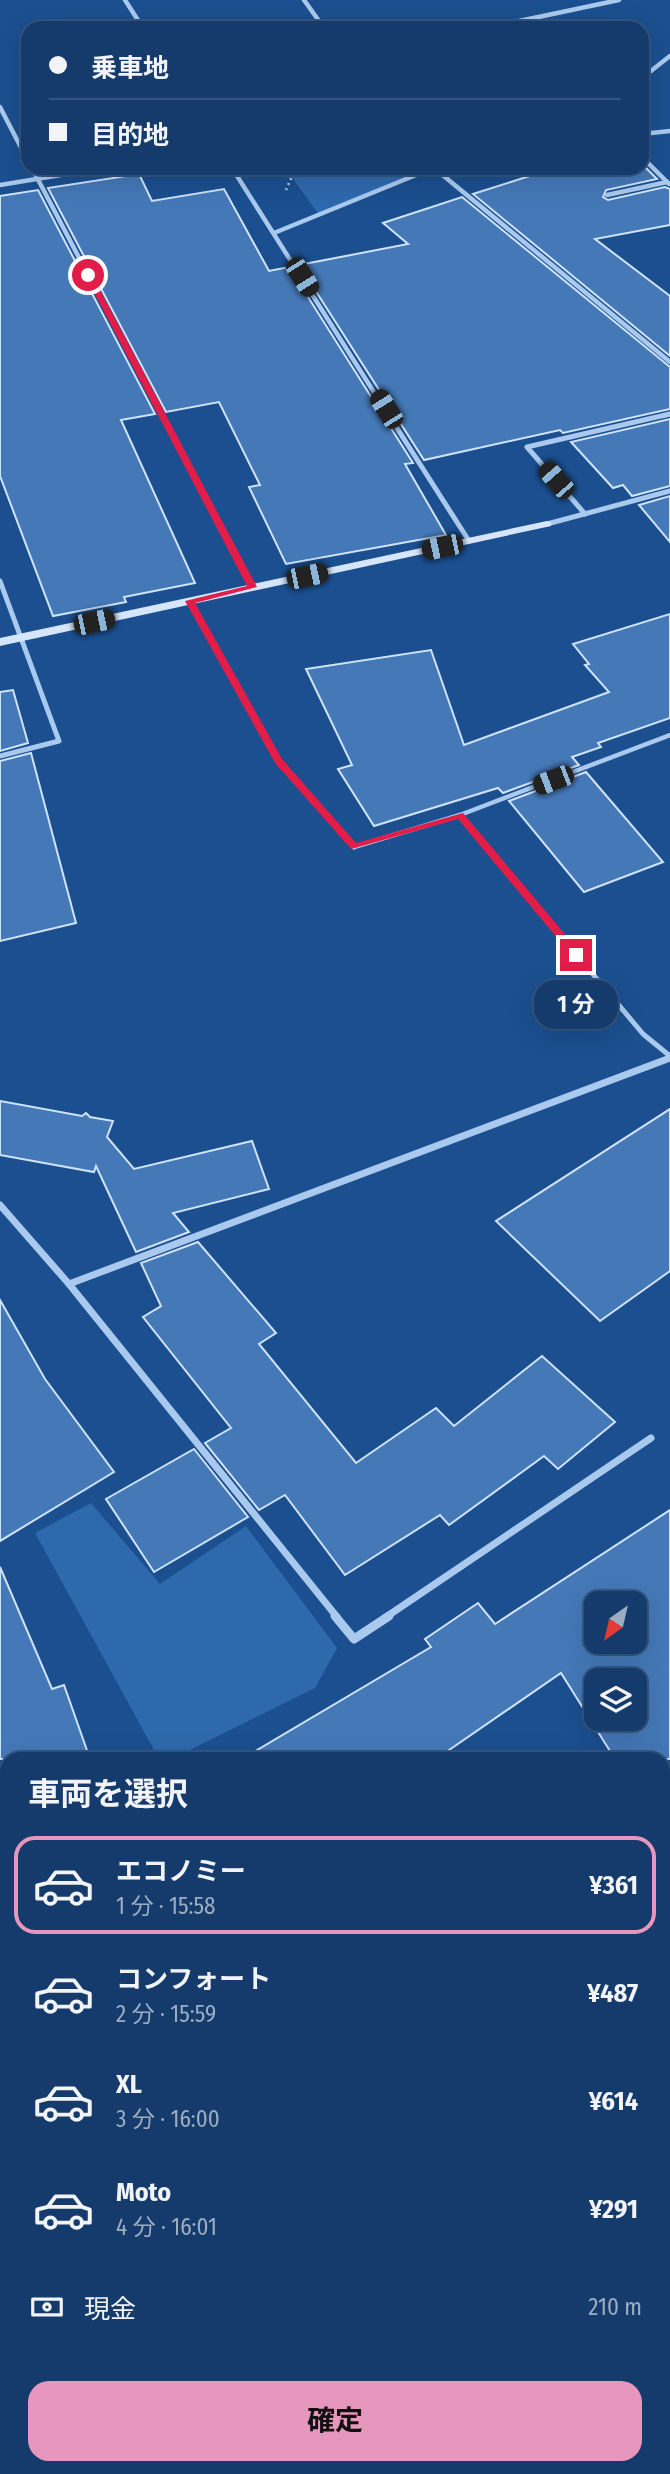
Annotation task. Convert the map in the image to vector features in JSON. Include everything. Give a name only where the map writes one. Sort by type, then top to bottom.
[{"type":"street","points":[[125,0],[138,21]]},
{"type":"street","points":[[304,0],[319,21]]},
{"type":"street","points":[[519,21],[619,0]]},
{"type":"street","points":[[649,72],[670,56]]},
{"type":"street","points":[[0,107],[21,148]]},
{"type":"street","points":[[649,133],[670,131]]},
{"type":"street","points":[[649,164],[668,183]]},
{"type":"street","points":[[36,175],[252,587]]},
{"type":"street","points":[[0,186],[62,175]]},
{"type":"street","points":[[237,175],[469,541]]},
{"type":"street","points":[[274,233],[416,175]]},
{"type":"street","points":[[442,175],[670,362]]},
{"type":"street","points":[[607,195],[668,183]]},
{"type":"street","points":[[585,514],[527,447],[670,414]]},
{"type":"street","points":[[0,642],[547,524],[670,491]]},
{"type":"street","points":[[0,580],[59,741],[0,756]]},
{"type":"street","points":[[190,601],[279,761],[354,847]]},
{"type":"street","points":[[69,1284],[670,1057]]},
{"type":"street","points":[[0,1205],[69,1284],[354,1639],[651,1438]]},
{"type":"lane","points":[[354,847],[460,815],[670,735]]},
{"type":"lane","points":[[460,815],[643,1034],[670,1057]]},
{"type":"shaded area","points":[[290,175],[411,175],[320,216]]},
{"type":"shaded area","points":[[91,1503],[160,1584],[246,1526],[337,1648],[315,1688],[186,1752],[155,1752],[35,1533]]},
{"type":"building","points":[[649,171],[657,179],[606,190],[603,197],[608,200],[665,187],[670,189],[670,225],[595,239],[670,296],[670,356],[473,194],[533,175],[649,175]]},
{"type":"building","points":[[139,175],[152,201],[224,189],[269,271],[289,267],[413,463],[405,464],[446,535],[286,564],[249,487],[260,485],[219,402],[166,412],[48,188]]},
{"type":"building","points":[[38,190],[155,414],[121,420],[195,583],[124,597],[126,602],[53,616],[0,476],[0,196]]},
{"type":"building","points":[[462,197],[670,367],[670,409],[424,460],[299,265],[408,244],[383,223]]},
{"type":"building","points":[[670,419],[670,486],[632,496],[623,485],[613,488],[571,442]]},
{"type":"building","points":[[670,496],[670,542],[639,505]]},
{"type":"building","points":[[670,614],[670,718],[598,743],[601,747],[572,757],[579,765],[503,793],[498,788],[374,826],[338,769],[352,765],[306,669],[431,650],[464,745],[609,692],[585,665],[589,664],[573,644]]},
{"type":"building","points":[[13,690],[28,743],[0,751],[0,692]]},
{"type":"building","points":[[31,753],[76,923],[0,941],[0,761]]},
{"type":"building","points":[[586,772],[663,862],[584,892],[509,801]]},
{"type":"building","points":[[0,1101],[82,1116],[86,1113],[90,1117],[113,1121],[107,1137],[134,1169],[252,1141],[269,1189],[173,1213],[189,1232],[136,1252],[96,1166],[94,1172],[0,1155]]},
{"type":"building","points":[[670,1109],[670,1271],[600,1321],[496,1221]]},
{"type":"building","points":[[198,1242],[276,1333],[259,1344],[356,1463],[436,1408],[454,1426],[542,1356],[615,1422],[558,1469],[544,1456],[449,1525],[440,1515],[345,1575],[285,1495],[259,1510],[205,1443],[231,1428],[143,1317],[161,1306],[141,1263]]},
{"type":"building","points":[[0,1300],[45,1379],[114,1472],[0,1541]]},
{"type":"building","points":[[194,1449],[248,1517],[154,1572],[106,1499]]},
{"type":"building","points":[[670,1510],[670,1752],[611,1752],[597,1731],[647,1731],[647,1668],[584,1668],[584,1710],[561,1673],[446,1752],[254,1752],[431,1647],[425,1639],[478,1603],[495,1624]]},
{"type":"building","points":[[0,1567],[52,1689],[64,1685],[88,1752],[0,1752]]},
{"type":"route","points":[[88,275],[252,587],[190,601],[279,761],[354,847],[460,815],[576,955]]}]
